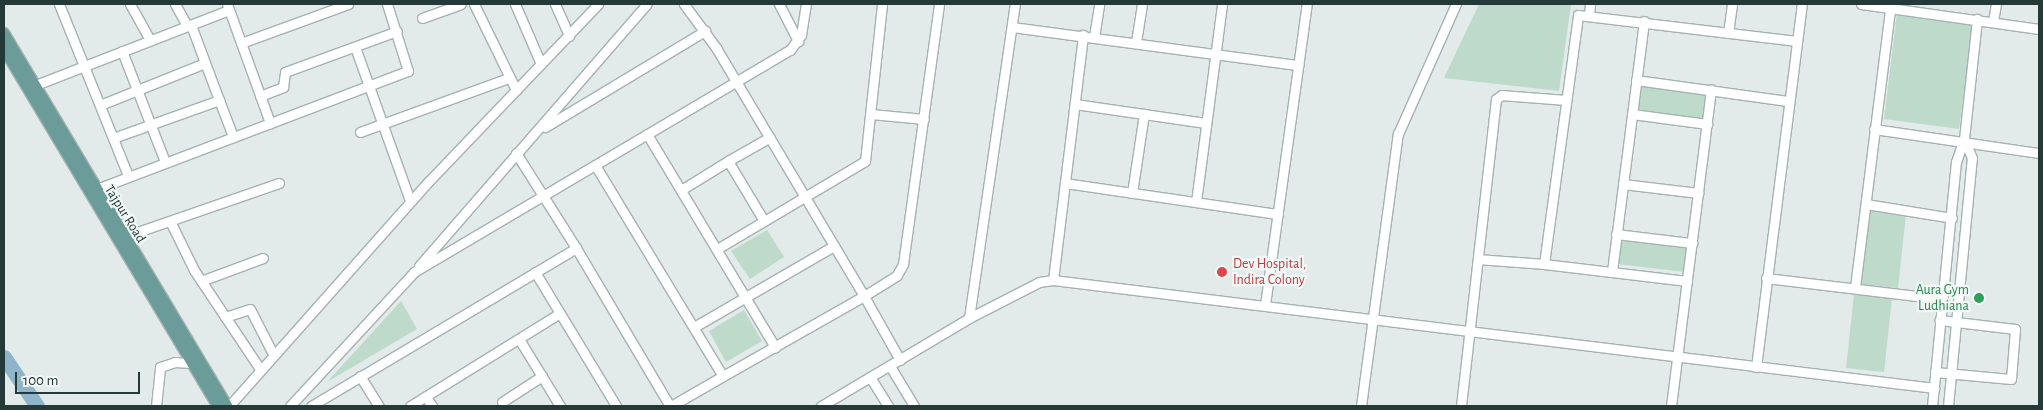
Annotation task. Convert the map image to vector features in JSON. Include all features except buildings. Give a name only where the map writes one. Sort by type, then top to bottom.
[{"type":"main road","name":"Tajpur Road","points":[[4,33],[82,178],[94,190],[228,406]]},
{"type":"main road","name":"Tajpur Road","points":[[4,49],[218,406]]},
{"type":"street","points":[[59,4],[128,176]]},
{"type":"street","points":[[130,4],[150,40]]},
{"type":"street","points":[[175,4],[189,25],[232,137]]},
{"type":"street","points":[[241,43],[326,8],[348,4]]},
{"type":"street","points":[[94,190],[370,86],[410,68],[387,4]]},
{"type":"street","points":[[422,18],[461,4]]},
{"type":"street","points":[[474,4],[508,78],[516,90]]},
{"type":"street","points":[[515,4],[542,64]]},
{"type":"street","points":[[555,4],[568,36]]},
{"type":"street","points":[[290,406],[414,272],[516,153],[539,131],[647,4]]},
{"type":"street","points":[[684,4],[705,31],[737,81],[900,360]]},
{"type":"street","points":[[779,4],[798,41]]},
{"type":"street","points":[[414,272],[737,81],[798,41],[806,4]]},
{"type":"street","points":[[717,249],[862,165],[868,152],[882,4]]},
{"type":"street","points":[[516,153],[545,195],[671,406],[864,296],[902,268],[939,4]]},
{"type":"street","points":[[969,318],[1015,4]]},
{"type":"street","points":[[1094,36],[1099,4]]},
{"type":"street","points":[[1136,42],[1142,4]]},
{"type":"street","points":[[1196,202],[1222,4]]},
{"type":"street","points":[[1265,305],[1307,4]]},
{"type":"street","points":[[1361,406],[1398,134],[1456,4]]},
{"type":"street","points":[[1589,15],[1590,4]]},
{"type":"street","points":[[1728,33],[1732,4]]},
{"type":"street","points":[[1756,367],[1788,101],[1802,4]]},
{"type":"street","points":[[1861,4],[1993,21],[2039,29]]},
{"type":"street","points":[[1993,21],[1996,4]]},
{"type":"street","points":[[228,406],[410,201],[596,5]]},
{"type":"street","points":[[33,86],[189,25],[229,6],[270,123]]},
{"type":"street","points":[[1855,287],[1890,8]]},
{"type":"street","points":[[1544,264],[1575,20],[1578,15],[1644,21],[1796,41]]},
{"type":"street","points":[[1932,406],[1952,218],[1956,162],[1964,139],[1977,19]]},
{"type":"street","points":[[1612,271],[1644,21]]},
{"type":"street","points":[[1012,27],[1094,36],[1298,65]]},
{"type":"street","points":[[260,96],[283,87],[285,72],[398,31]]},
{"type":"street","points":[[539,131],[705,31]]},
{"type":"street","points":[[1053,280],[1083,35]]},
{"type":"street","points":[[355,47],[410,201]]},
{"type":"street","points":[[122,51],[165,162]]},
{"type":"street","points":[[100,105],[205,63]]},
{"type":"street","points":[[360,132],[508,78]]},
{"type":"street","points":[[1636,80],[1788,101]]},
{"type":"street","points":[[1672,406],[1711,90]]},
{"type":"street","points":[[1462,406],[1497,96],[1565,100]]},
{"type":"street","points":[[113,138],[219,100]]},
{"type":"street","points":[[1075,104],[1206,123]]},
{"type":"street","points":[[871,114],[924,120]]},
{"type":"street","points":[[1132,193],[1144,114]]},
{"type":"street","points":[[1632,114],[1707,124]]},
{"type":"street","points":[[1874,129],[1964,139],[2039,153]]},
{"type":"street","points":[[647,134],[747,297],[775,347]]},
{"type":"street","points":[[681,190],[770,137]]},
{"type":"street","points":[[1948,406],[1972,158],[1964,139]]},
{"type":"street","points":[[728,161],[764,221]]},
{"type":"street","points":[[595,165],[723,376]]},
{"type":"street","points":[[123,237],[279,183]]},
{"type":"street","points":[[1065,184],[1278,214]]},
{"type":"street","points":[[1623,184],[1698,193]]},
{"type":"street","points":[[1866,204],[1952,218]]},
{"type":"street","points":[[170,220],[201,281],[260,369]]},
{"type":"street","points":[[1616,234],[1692,243]]},
{"type":"street","points":[[694,328],[834,246]]},
{"type":"street","points":[[301,393],[310,406],[576,248]]},
{"type":"street","points":[[201,281],[263,258]]},
{"type":"street","points":[[1478,259],[1612,271],[1687,281]]},
{"type":"street","points":[[535,272],[616,406]]},
{"type":"street","points":[[1766,278],[1855,287],[1942,299]]},
{"type":"street","points":[[821,406],[969,318],[1039,282],[1053,280],[1934,388]]},
{"type":"street","points":[[225,316],[250,309],[273,354]]},
{"type":"street","points":[[410,406],[560,313]]},
{"type":"street","points":[[1936,372],[2011,379],[2015,328],[1940,320]]},
{"type":"street","points":[[519,339],[560,406]]},
{"type":"street","points":[[156,406],[160,368],[175,362],[191,363]]},
{"type":"street","points":[[890,366],[914,406]]},
{"type":"street","points":[[360,376],[379,406]]},
{"type":"street","points":[[500,405],[542,376]]},
{"type":"street","points":[[870,377],[886,403],[875,406]]},
{"type":"street","points":[[426,396],[432,406]]},
{"type":"green space","points":[[1479,4],[1571,4],[1559,91],[1444,78]]},
{"type":"green space","points":[[1897,13],[1973,23],[1959,129],[1884,119]]},
{"type":"green space","points":[[1640,85],[1706,93],[1703,119],[1637,111]]},
{"type":"green space","points":[[1868,210],[1906,214],[1898,288],[1860,284]]},
{"type":"green space","points":[[767,230],[784,257],[750,279],[731,251]]},
{"type":"green space","points":[[1619,238],[1688,247],[1685,272],[1616,264]]},
{"type":"green space","points":[[1854,294],[1892,298],[1884,372],[1846,368]]},
{"type":"green space","points":[[401,301],[417,329],[327,382]]},
{"type":"green space","points":[[744,310],[762,341],[726,362],[709,331]]},
{"type":"waterway","points":[[4,357],[37,406]]},
{"type":"place","name":"Dev Hospital, Indira Colony","points":[[1222,272]]},
{"type":"place","name":"Aura Gym Ludhiana","points":[[1979,298]]}]
